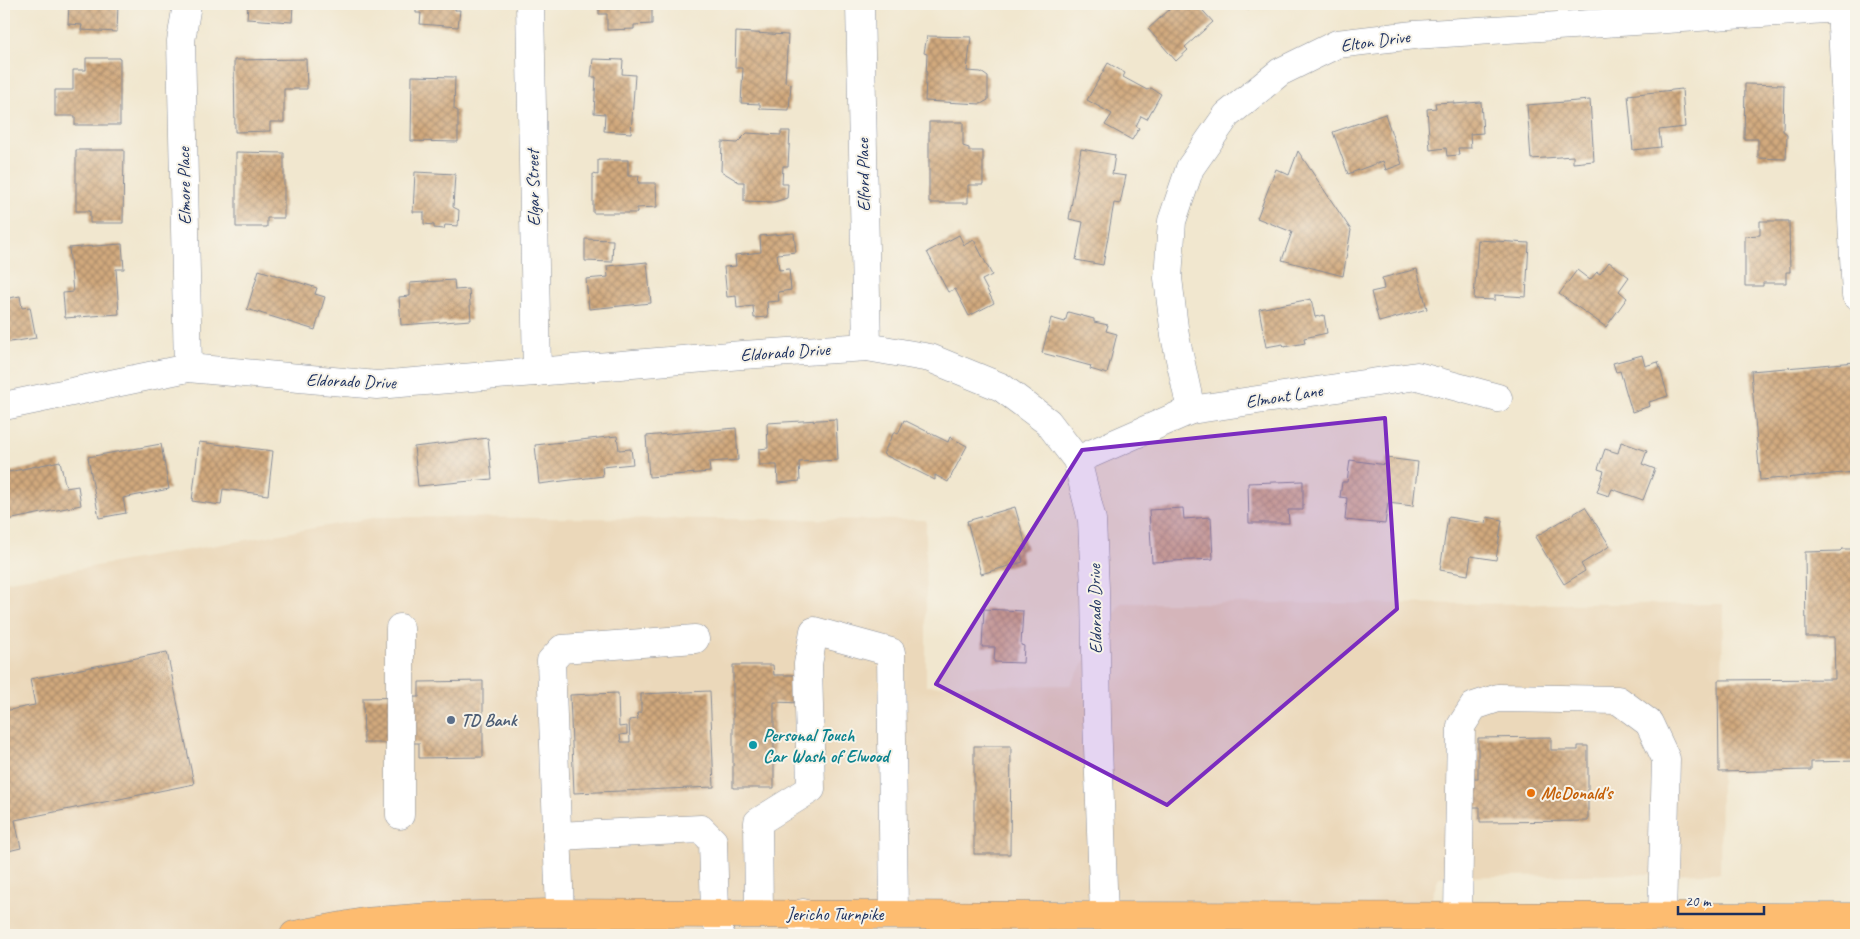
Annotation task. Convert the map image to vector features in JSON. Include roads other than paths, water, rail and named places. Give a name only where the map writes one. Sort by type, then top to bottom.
[{"type":"main road","name":"Jericho Turnpike","points":[[294,935],[364,922],[442,916],[560,913],[718,924],[759,913],[803,924],[894,914],[1856,917]]},
{"type":"street","name":"Elmore Place","points":[[186,4],[181,41],[188,368]]},
{"type":"street","name":"Elgar Street","points":[[530,4],[537,372]]},
{"type":"street","name":"Elford Place","points":[[860,4],[867,347]]},
{"type":"street","points":[[1849,7],[1856,295]]},
{"type":"street","name":"Elton Drive","points":[[1192,410],[1175,336],[1168,278],[1172,221],[1190,168],[1227,115],[1280,72],[1337,44],[1414,35],[1849,7]]},
{"type":"street","name":"Eldorado Drive","points":[[4,406],[188,368],[377,385],[742,355],[867,347],[930,358],[1001,387],[1048,422],[1077,460],[1092,520],[1096,589],[1097,718],[1104,916]]},
{"type":"street","name":"Elmont Lane","points":[[1077,460],[1192,410],[1417,376],[1498,398]]},
{"type":"street","points":[[400,628],[400,815]]},
{"type":"street","points":[[759,913],[758,822],[811,789],[808,664],[814,631],[891,652],[894,914]]},
{"type":"street","points":[[560,913],[551,661],[562,649],[694,640]]},
{"type":"street","points":[[1458,916],[1461,726],[1474,706],[1498,698],[1618,700],[1649,723],[1666,759],[1662,916]]},
{"type":"street","points":[[557,836],[701,829],[713,841],[718,924]]},
{"type":"street","points":[[1104,916],[1141,935]]},
{"type":"place","name":"TD Bank","points":[[451,720]]},
{"type":"place","name":"Personal Touch Car Wash of Elwood","points":[[753,745]]},
{"type":"place","name":"McDonald's","points":[[1531,793]]}]
